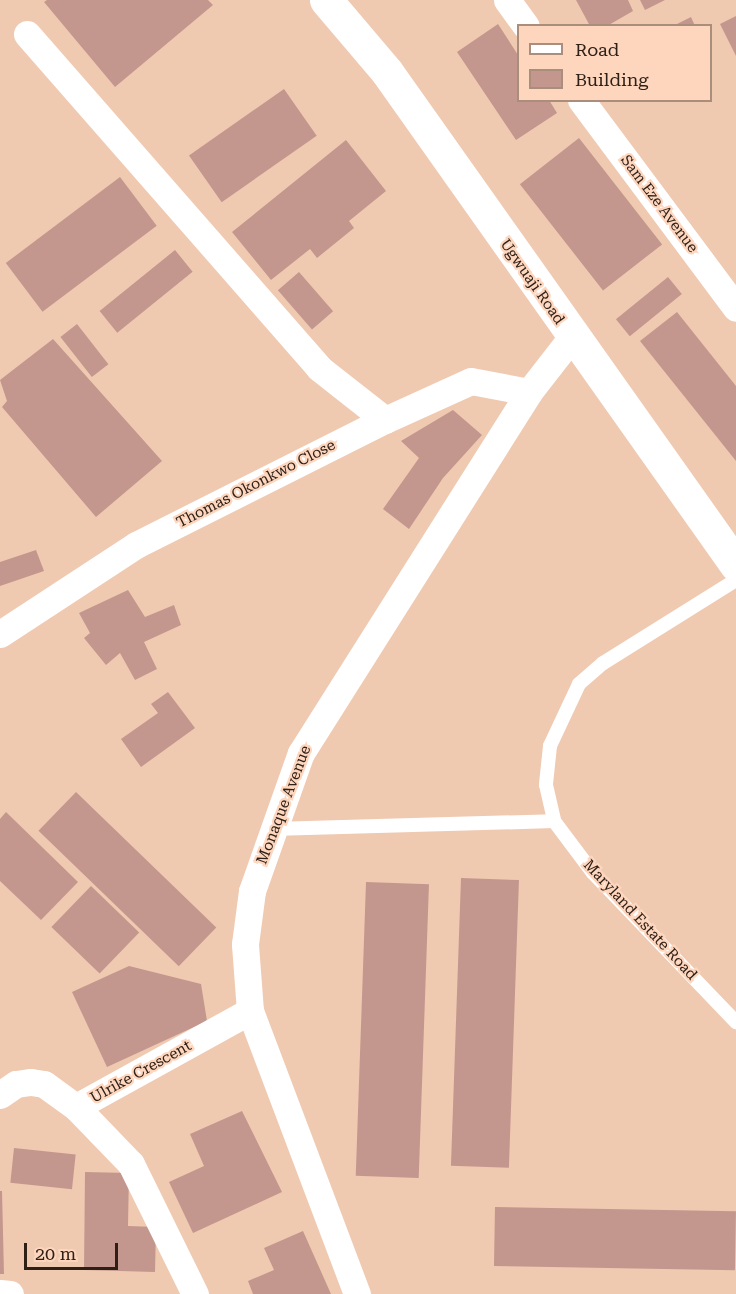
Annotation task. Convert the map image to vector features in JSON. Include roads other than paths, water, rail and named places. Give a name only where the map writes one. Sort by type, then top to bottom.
[{"type":"main road","name":"Ugwuaji Road","points":[[326,0],[387,72],[571,338],[736,566]]},
{"type":"street","points":[[507,0],[525,24]]},
{"type":"street","points":[[27,34],[319,368],[385,420]]},
{"type":"street","name":"Sam Eze Avenue","points":[[582,102],[736,308]]},
{"type":"street","name":"Monaque Avenue","points":[[357,1294],[250,1011],[245,944],[252,891],[272,829],[301,753],[529,392],[571,338]]},
{"type":"street","name":"Thomas Okonkwo Close","points":[[0,634],[136,545],[385,420],[471,381],[529,392]]},
{"type":"street","name":"Ulrike Crescent","points":[[0,1095],[16,1084],[31,1082],[44,1084],[76,1107],[250,1011]]},
{"type":"street","points":[[76,1107],[131,1164],[195,1294]]},
{"type":"street","points":[[0,1293],[10,1294]]},
{"type":"lane","name":"Maryland Estate Road","points":[[736,580],[603,663],[579,684],[550,746],[546,785],[554,821],[593,873],[736,1022]]},
{"type":"lane","points":[[272,829],[554,821]]}]
